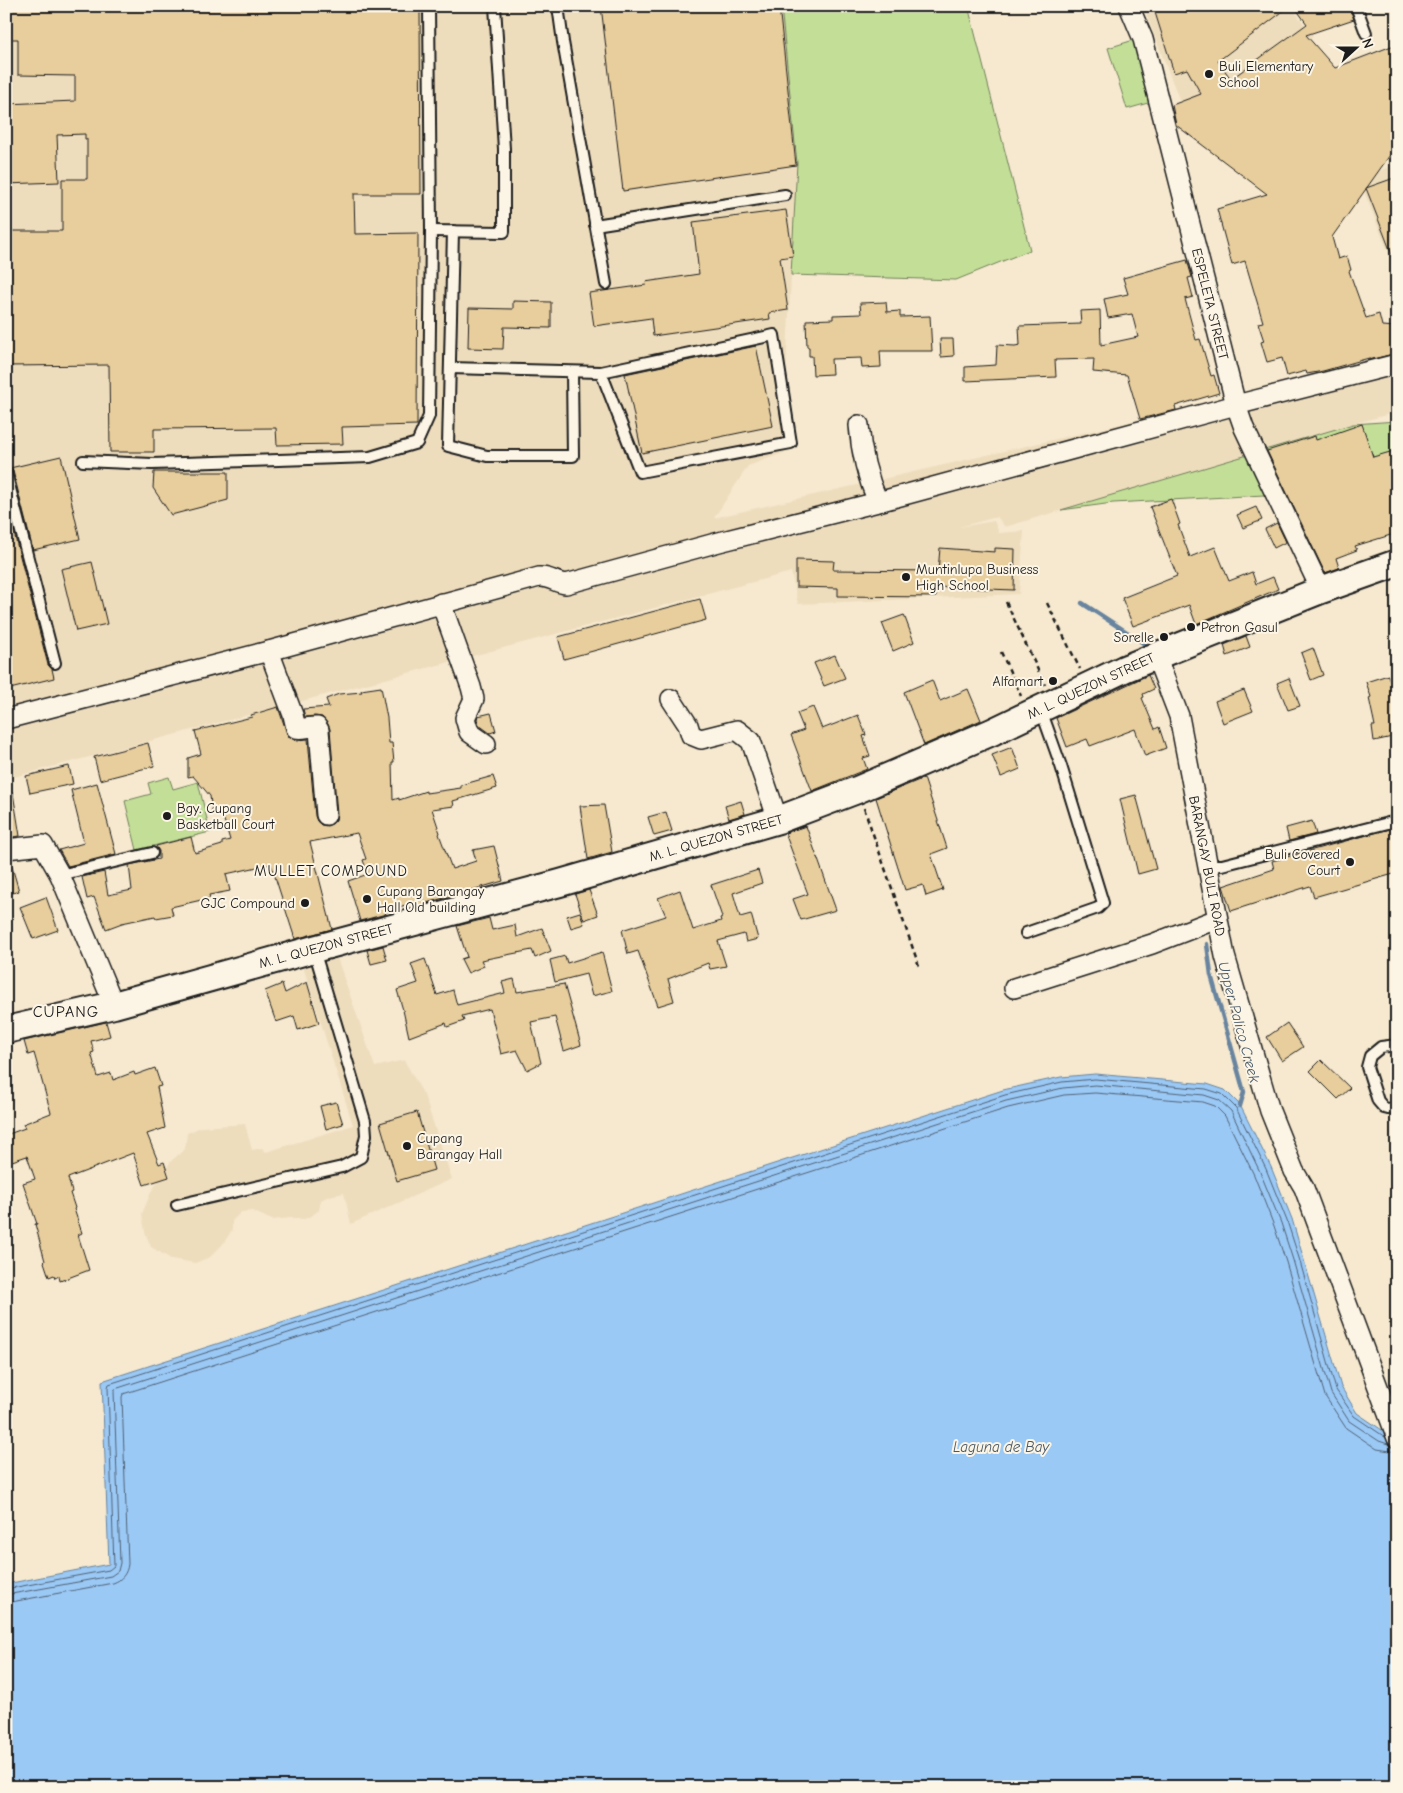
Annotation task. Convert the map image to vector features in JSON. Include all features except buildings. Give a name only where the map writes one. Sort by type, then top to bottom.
[{"type":"main road","name":"M. L. QUEZON STREET","points":[[6,1030],[114,1006],[314,949],[560,883],[778,820],[857,790],[1156,656],[1322,590],[1397,563]]},
{"type":"street","name":"ESPELETA STREET","points":[[1129,6],[1143,39],[1236,404],[1244,428],[1322,590]]},
{"type":"street","points":[[6,719],[268,651],[538,577],[546,576],[559,583],[566,584],[719,542],[878,502],[1236,404],[1397,364]]},
{"type":"street","points":[[859,425],[862,457],[867,476],[878,502]]},
{"type":"street","points":[[441,603],[474,699],[465,718],[468,732],[486,744]]},
{"type":"street","points":[[268,651],[294,714],[296,728],[317,727],[319,730],[326,816]]},
{"type":"street","name":"BARANGAY BULI ROAD","points":[[1156,656],[1178,716],[1225,956],[1270,1111],[1294,1171],[1304,1188],[1397,1438]]},
{"type":"street","points":[[671,699],[688,725],[691,735],[701,739],[737,730],[751,741],[778,820]]},
{"type":"street","points":[[6,849],[43,845],[60,875],[114,1006]]},
{"type":"street","points":[[1014,988],[1152,944],[1217,919]]},
{"type":"lane","points":[[83,461],[152,464],[370,457],[417,443],[429,416],[431,231],[428,6]]},
{"type":"lane","points":[[431,231],[504,232],[504,149],[495,6]]},
{"type":"lane","points":[[558,6],[562,42],[606,284]]},
{"type":"lane","points":[[1356,6],[1366,33]]},
{"type":"lane","points":[[596,225],[786,195]]},
{"type":"lane","points":[[453,231],[448,446],[487,456],[573,456],[572,372]]},
{"type":"lane","points":[[450,368],[601,372],[774,335],[791,442],[640,472],[601,372]]},
{"type":"lane","points":[[6,473],[56,663]]},
{"type":"lane","points":[[1026,933],[1098,908],[1103,903],[1062,766],[1041,709]]},
{"type":"lane","points":[[1207,865],[1222,865],[1392,822]]},
{"type":"lane","points":[[60,875],[152,853]]},
{"type":"lane","points":[[177,1205],[342,1167],[361,1157],[366,1135],[365,1121],[314,949]]},
{"type":"lane","points":[[1397,1045],[1381,1048],[1370,1056],[1367,1067],[1378,1101],[1384,1108],[1397,1107]]},
{"type":"path","points":[[1006,602],[1041,709]]},
{"type":"path","points":[[1047,603],[1089,686]]},
{"type":"path","points":[[1001,652],[1041,709]]},
{"type":"path","points":[[857,790],[919,966]]},
{"type":"shaded area","points":[[6,6],[781,6],[797,163],[785,391],[794,449],[748,466],[714,518],[1234,398],[1397,352],[1397,412],[1005,527],[997,517],[959,527],[994,521],[999,533],[1024,531],[1019,594],[798,604],[791,572],[6,779]]},
{"type":"shaded area","name":"Buli Elementary School","points":[[1143,6],[1291,6],[1313,36],[1184,112]]},
{"type":"shaded area","points":[[1397,164],[1397,274],[1359,179]]},
{"type":"shaded area","points":[[334,949],[375,1067],[404,1060],[424,1095],[452,1179],[351,1224],[344,1193],[321,1200],[319,1210],[304,1219],[272,1220],[252,1211],[241,1212],[232,1221],[232,1230],[223,1244],[210,1257],[195,1263],[171,1259],[151,1247],[145,1232],[142,1214],[151,1192],[171,1161],[185,1149],[187,1133],[201,1127],[245,1124],[252,1150],[262,1148],[266,1152],[353,1125],[301,960]]},
{"type":"green space","points":[[781,6],[968,6],[1030,250],[956,280],[791,275],[797,163]]},
{"type":"green space","points":[[1137,39],[1155,101],[1127,109],[1108,48]]},
{"type":"green space","points":[[1397,421],[1397,488],[1113,503],[1061,510],[1353,424]]},
{"type":"green space","name":"Bgy. Cupang Basketball Court","points":[[169,777],[173,789],[198,782],[210,832],[137,850],[125,801],[151,794],[148,783]]},
{"type":"water","name":"Laguna de Bay","points":[[1095,1074],[1207,1084],[1225,1090],[1240,1105],[1271,1167],[1292,1219],[1341,1387],[1357,1413],[1385,1432],[1397,1433],[1397,1787],[6,1787],[6,1584],[109,1564],[102,1381],[1003,1090],[1061,1077]]},
{"type":"waterway","name":"Upper Palico Creek","points":[[1082,603],[1145,644]]},
{"type":"waterway","name":"Upper Palico Creek","points":[[1207,944],[1211,975],[1244,1092],[1240,1106]]},
{"type":"place","name":"Buli Elementary School","points":[[1209,74]]},
{"type":"place","name":"Muntinlupa Business High School","points":[[906,577]]},
{"type":"place","name":"Petron Gasul","points":[[1191,627]]},
{"type":"place","name":"Sorelle","points":[[1164,637]]},
{"type":"place","name":"Alfamart","points":[[1053,681]]},
{"type":"place","name":"Bgy. Cupang Basketball Court","points":[[167,816]]},
{"type":"place","name":"Buli Covered Court","points":[[1350,862]]},
{"type":"place","name":"Cupang Barangay Hall Old building","points":[[367,899]]},
{"type":"place","name":"GJC Compound","points":[[305,903]]},
{"type":"place","name":"Cupang Barangay Hall","points":[[407,1146]]},
{"type":"district","name":"MULLET COMPOUND","points":[[331,871]]},
{"type":"district","name":"CUPANG","points":[[66,1012]]}]
